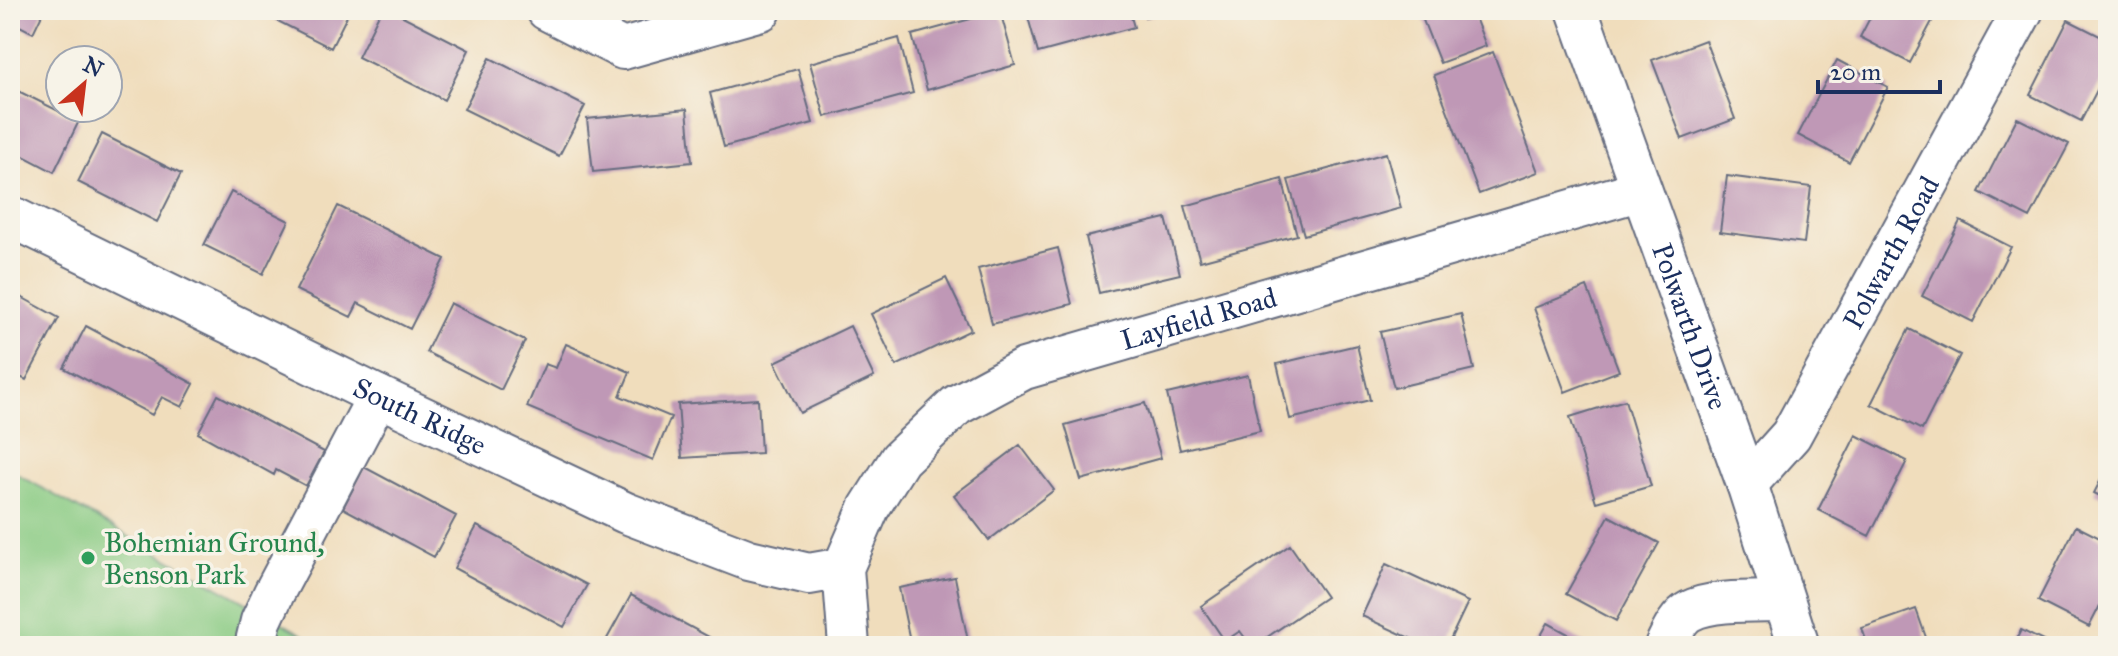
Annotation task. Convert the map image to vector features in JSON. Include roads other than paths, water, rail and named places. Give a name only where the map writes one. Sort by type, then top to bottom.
[{"type":"street","points":[[547,10],[623,49],[761,10]]},
{"type":"street","name":"Polwarth Drive","points":[[1577,10],[1747,484],[1799,646]]},
{"type":"street","name":"Polwarth Road","points":[[1747,484],[1791,435],[2023,10]]},
{"type":"street","name":"Layfield Road","points":[[843,568],[869,508],[900,459],[957,405],[1024,369],[1641,190]]},
{"type":"street","name":"South Ridge","points":[[10,216],[626,513],[749,560],[809,574],[843,568]]},
{"type":"street","points":[[255,646],[261,621],[274,593],[378,396]]},
{"type":"street","points":[[843,568],[849,646]]},
{"type":"street","points":[[1665,646],[1688,611],[1709,605],[1784,601]]},
{"type":"place","name":"Bohemian Ground, Benson Park","points":[[88,558]]}]
